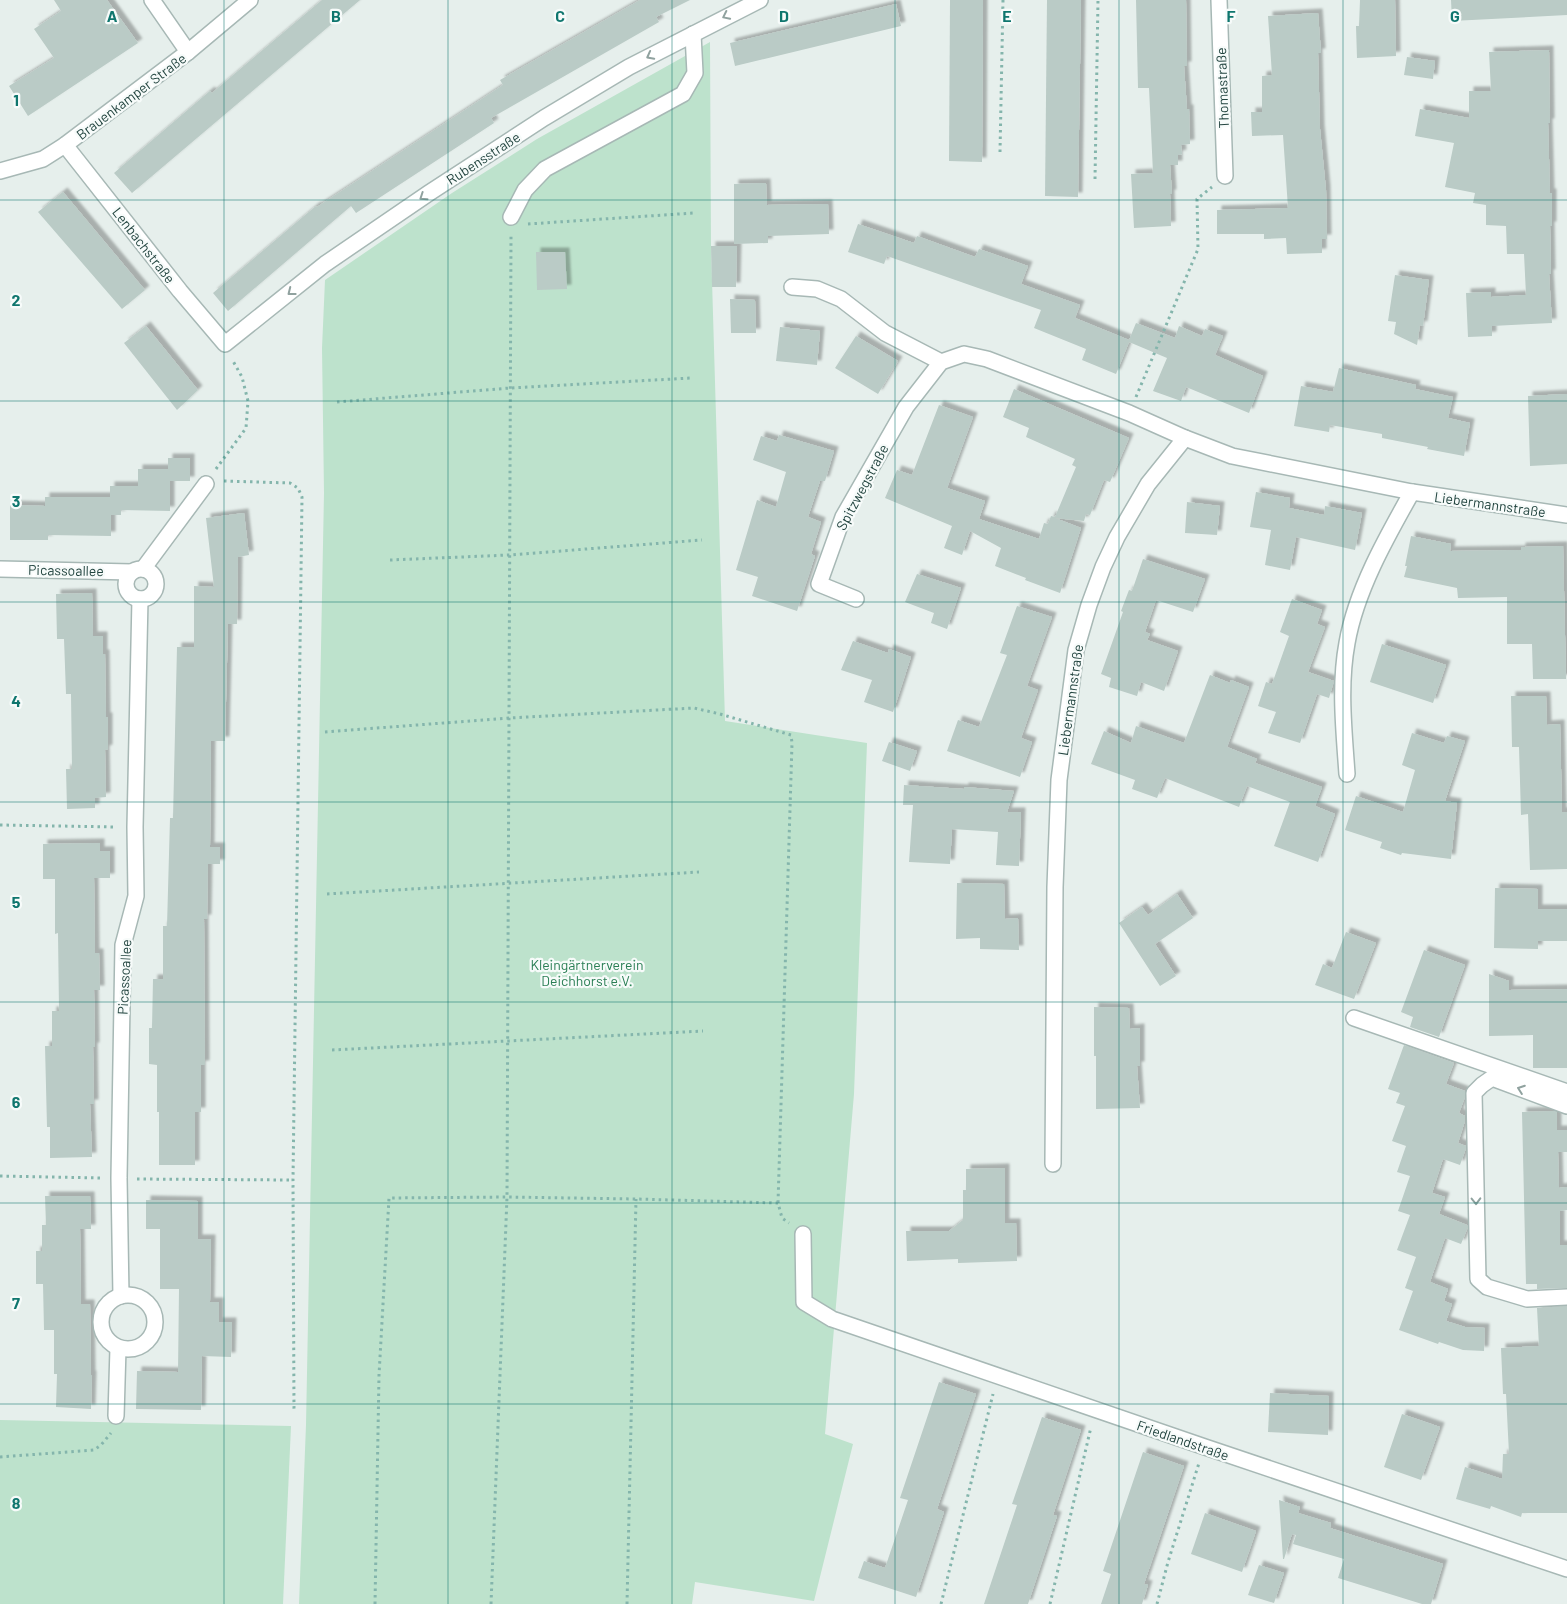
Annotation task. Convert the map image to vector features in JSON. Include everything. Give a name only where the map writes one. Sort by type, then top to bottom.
[{"type":"street","points":[[152,0],[188,52]]},
{"type":"street","name":"Brauenkamper Straße","points":[[0,171],[43,158],[65,145],[188,52],[250,0]]},
{"type":"street","name":"Rubensstraße","points":[[225,344],[326,264],[429,193],[544,118],[629,67],[760,0]]},
{"type":"street","name":"Thomastraße","points":[[1219,0],[1225,176]]},
{"type":"street","points":[[511,222],[525,190],[546,169],[683,94],[695,73],[693,34]]},
{"type":"street","name":"Lenbachstraße","points":[[65,145],[180,292],[225,344]]},
{"type":"street","points":[[792,287],[817,289],[841,299],[885,333],[941,362],[964,354],[987,359],[1129,413],[1185,438]]},
{"type":"street","name":"Spitzwegstraße","points":[[856,599],[819,584],[843,517],[906,407],[941,362]]},
{"type":"street","name":"Liebermannstraße","points":[[1053,1164],[1055,887],[1059,780],[1076,650],[1088,605],[1103,567],[1117,537],[1148,484],[1185,438],[1232,456],[1412,492],[1567,515]]},
{"type":"street","points":[[137,570],[152,574],[156,583],[153,593],[140,599],[131,595],[126,581],[137,570],[207,482]]},
{"type":"street","points":[[1347,774],[1343,708],[1346,645],[1351,624],[1373,566],[1412,492]]},
{"type":"street","name":"Picassoallee","points":[[0,569],[137,570]]},
{"type":"street","name":"Picassoallee","points":[[121,1296],[119,1178],[123,945],[136,896],[140,599]]},
{"type":"street","points":[[1354,1018],[1567,1092]]},
{"type":"street","points":[[1567,1106],[1492,1078],[1482,1084],[1474,1093],[1478,1279],[1487,1287],[1527,1298],[1567,1297]]},
{"type":"street","name":"Friedlandstraße","points":[[803,1234],[804,1302],[832,1319],[1567,1569]]},
{"type":"street","points":[[130,1295],[140,1298],[153,1310],[156,1320],[155,1329],[151,1338],[136,1349],[118,1348],[105,1337],[101,1321],[102,1312],[107,1305],[121,1296],[130,1295]]},
{"type":"street","points":[[116,1416],[118,1348]]},
{"type":"path","points":[[1000,152],[1003,0]]},
{"type":"path","points":[[1096,179],[1098,0]]},
{"type":"path","points":[[1129,413],[1198,249],[1197,200],[1225,176]]},
{"type":"path","points":[[491,1604],[507,1198],[511,222],[528,224],[694,212]]},
{"type":"path","points":[[207,482],[246,428],[248,401],[242,377],[225,344]]},
{"type":"path","points":[[338,402],[510,388],[691,378]]},
{"type":"path","points":[[207,482],[290,483],[298,488],[302,497],[294,1180],[294,1412]]},
{"type":"path","points":[[390,560],[510,555],[702,540]]},
{"type":"path","points":[[325,732],[509,718],[694,708],[791,735],[778,1203],[782,1218],[803,1234]]},
{"type":"path","points":[[0,824],[136,827]]},
{"type":"path","points":[[327,894],[699,872]]},
{"type":"path","points":[[332,1050],[703,1031]]},
{"type":"path","points":[[0,1176],[294,1180]]},
{"type":"path","points":[[375,1604],[379,1375],[388,1198],[636,1199],[778,1203]]},
{"type":"path","points":[[627,1604],[636,1199]]},
{"type":"path","points":[[940,1604],[998,1376]]},
{"type":"path","points":[[1050,1604],[1095,1410]]},
{"type":"path","points":[[0,1457],[94,1450],[101,1445],[114,1428],[116,1416]]},
{"type":"path","points":[[1157,1604],[1168,1562],[1204,1447]]},
{"type":"green space","name":"Kleingärtnerverein Deichhorst e.V.","points":[[710,42],[711,246],[725,721],[867,743],[854,1094],[825,1434],[853,1444],[814,1601],[695,1582],[692,1604],[299,1604],[306,1425],[324,493],[322,348],[325,280],[452,193],[537,139]]},
{"type":"green space","points":[[0,1420],[291,1426],[283,1604],[0,1604]]},
{"type":"building","points":[[54,0],[107,0],[138,43],[28,116],[9,86],[54,58],[34,29],[61,11]]},
{"type":"building","points":[[322,0],[360,0],[132,193],[114,173],[210,91],[212,93]]},
{"type":"building","points":[[640,0],[690,0],[656,17],[659,22],[491,118],[494,123],[356,213],[351,206],[228,311],[213,293],[316,206],[503,85],[500,80]]},
{"type":"building","points":[[950,0],[983,0],[982,162],[949,161]]},
{"type":"building","points":[[1047,0],[1081,0],[1078,197],[1045,196]]},
{"type":"building","points":[[1136,0],[1186,0],[1187,66],[1184,66],[1187,109],[1189,109],[1190,144],[1181,145],[1182,154],[1178,155],[1178,165],[1170,165],[1172,194],[1170,194],[1171,226],[1134,228],[1131,174],[1153,173],[1149,88],[1138,88]]},
{"type":"building","points":[[1360,0],[1395,0],[1396,56],[1357,58],[1356,26],[1359,26]]},
{"type":"building","points":[[1451,0],[1567,0],[1567,15],[1452,21]]},
{"type":"building","points":[[896,4],[901,26],[735,66],[730,43]]},
{"type":"building","points":[[1318,13],[1321,53],[1318,53],[1320,129],[1326,190],[1327,239],[1322,239],[1322,253],[1287,254],[1286,238],[1264,239],[1264,234],[1217,234],[1217,210],[1288,208],[1283,135],[1252,136],[1251,112],[1262,112],[1262,76],[1272,75],[1268,16]]},
{"type":"building","points":[[1549,50],[1550,123],[1548,123],[1552,226],[1550,226],[1551,274],[1549,274],[1552,323],[1492,326],[1492,336],[1468,337],[1466,293],[1491,292],[1491,297],[1526,295],[1524,254],[1507,254],[1506,226],[1486,225],[1486,205],[1473,203],[1475,193],[1445,187],[1454,143],[1415,136],[1420,109],[1469,118],[1469,91],[1491,91],[1489,52]]},
{"type":"building","points":[[1407,57],[1435,61],[1433,79],[1404,75]]},
{"type":"building","points":[[766,183],[767,205],[828,204],[829,234],[768,236],[768,243],[734,244],[734,184]]},
{"type":"building","points":[[63,192],[145,290],[122,309],[38,212]]},
{"type":"building","points":[[858,224],[914,243],[917,236],[975,257],[979,249],[1028,266],[1021,284],[1080,305],[1075,318],[1129,340],[1136,323],[1175,338],[1179,326],[1202,336],[1205,329],[1223,336],[1215,355],[1263,376],[1249,413],[1186,387],[1181,401],[1153,391],[1167,358],[1129,342],[1116,374],[1082,360],[1086,349],[1034,328],[1041,310],[887,256],[884,264],[848,252]]},
{"type":"building","points":[[711,246],[737,246],[736,287],[712,287]]},
{"type":"building","points":[[536,252],[565,252],[567,289],[537,290]]},
{"type":"building","points":[[1395,275],[1429,280],[1423,326],[1420,325],[1417,345],[1394,334],[1396,322],[1388,321]]},
{"type":"building","points":[[730,299],[755,300],[756,333],[731,333]]},
{"type":"building","points":[[146,326],[198,390],[177,410],[124,343]]},
{"type":"building","points":[[780,327],[820,331],[817,365],[776,361]]},
{"type":"building","points":[[856,336],[898,361],[878,394],[835,368]]},
{"type":"building","points":[[1339,368],[1416,385],[1415,389],[1453,397],[1448,418],[1470,423],[1464,456],[1382,438],[1382,434],[1330,425],[1329,432],[1294,426],[1301,386],[1333,392]]},
{"type":"building","points":[[1014,389],[1129,438],[1110,482],[1104,480],[1090,515],[1086,514],[1084,521],[1055,518],[1081,528],[1060,593],[995,566],[1001,548],[970,531],[962,555],[944,548],[952,526],[885,498],[897,470],[912,475],[939,405],[973,417],[947,488],[985,501],[979,519],[1039,539],[1044,523],[1048,524],[1051,516],[1055,517],[1076,467],[1072,465],[1075,459],[1026,437],[1029,428],[1003,417]]},
{"type":"building","points":[[1567,394],[1567,464],[1530,466],[1528,396]]},
{"type":"building","points":[[779,435],[834,451],[825,481],[820,481],[808,517],[821,522],[811,554],[815,556],[797,611],[752,596],[758,577],[736,570],[757,500],[776,507],[786,472],[753,460],[761,436],[777,441]]},
{"type":"building","points":[[168,458],[190,458],[190,481],[170,481],[170,511],[121,510],[121,515],[111,515],[111,536],[48,535],[48,540],[10,540],[10,505],[45,506],[45,497],[110,497],[110,486],[138,486],[138,469],[168,469]]},
{"type":"building","points":[[1256,492],[1290,498],[1289,508],[1324,515],[1325,506],[1362,513],[1355,550],[1296,537],[1290,570],[1265,565],[1271,530],[1250,527]]},
{"type":"building","points":[[1187,502],[1220,506],[1217,535],[1185,533]]},
{"type":"building","points":[[244,513],[249,555],[238,557],[237,624],[228,624],[225,741],[211,741],[210,847],[220,847],[220,864],[208,864],[207,919],[204,919],[205,1065],[201,1065],[201,1112],[195,1112],[195,1165],[159,1165],[157,1065],[149,1064],[149,1028],[152,1028],[153,979],[163,979],[163,926],[167,926],[170,818],[173,818],[177,647],[194,647],[194,586],[214,587],[206,518]]},
{"type":"building","points":[[1411,536],[1451,544],[1450,551],[1521,550],[1521,547],[1563,546],[1566,679],[1533,679],[1532,644],[1507,644],[1507,597],[1458,598],[1457,588],[1404,577]]},
{"type":"building","points":[[1143,559],[1205,579],[1193,612],[1156,600],[1145,632],[1150,634],[1147,640],[1178,651],[1164,691],[1141,682],[1137,696],[1109,687],[1111,678],[1101,674],[1123,612],[1121,611],[1129,590],[1132,591]]},
{"type":"building","points":[[917,574],[961,588],[947,629],[931,623],[934,613],[905,602]]},
{"type":"building","points":[[92,593],[93,636],[103,636],[103,654],[105,654],[106,717],[108,717],[108,749],[105,750],[106,797],[95,798],[95,808],[67,809],[66,769],[72,769],[71,694],[66,694],[64,639],[57,639],[56,594]]},
{"type":"building","points":[[1292,599],[1322,610],[1317,624],[1325,627],[1308,672],[1334,681],[1329,698],[1317,694],[1300,743],[1268,733],[1276,712],[1258,706],[1266,682],[1272,684],[1289,636],[1280,632]]},
{"type":"building","points":[[1017,606],[1052,617],[1027,686],[1038,690],[1021,738],[1032,742],[1020,777],[947,751],[958,720],[979,727],[1007,655],[1000,653]]},
{"type":"building","points":[[853,641],[888,653],[889,649],[911,657],[893,712],[864,702],[872,680],[841,670]]},
{"type":"building","points":[[1382,644],[1446,665],[1433,703],[1370,682]]},
{"type":"building","points":[[1210,675],[1230,683],[1231,680],[1249,687],[1227,747],[1257,759],[1255,763],[1322,787],[1315,806],[1335,814],[1318,862],[1274,846],[1290,802],[1247,786],[1239,807],[1165,778],[1157,798],[1132,789],[1135,780],[1091,764],[1104,731],[1131,743],[1136,726],[1184,743]]},
{"type":"building","points":[[1511,696],[1546,696],[1547,725],[1560,724],[1562,812],[1567,812],[1567,869],[1530,870],[1528,814],[1521,815],[1519,747],[1512,747]]},
{"type":"building","points":[[1412,733],[1444,743],[1447,736],[1465,741],[1445,801],[1457,803],[1451,859],[1402,853],[1401,855],[1380,848],[1382,842],[1345,830],[1356,796],[1403,812],[1415,770],[1402,765]]},
{"type":"building","points":[[889,742],[917,751],[910,771],[882,761]]},
{"type":"building","points":[[904,785],[1014,791],[1007,812],[1021,812],[1019,866],[996,865],[998,832],[952,829],[950,864],[909,862],[913,805],[903,805]]},
{"type":"building","points":[[100,843],[100,851],[110,851],[110,878],[94,878],[95,953],[99,953],[100,990],[94,990],[94,1104],[90,1104],[92,1157],[50,1158],[50,1127],[47,1127],[45,1046],[52,1046],[52,1011],[59,1011],[58,933],[55,934],[55,879],[43,879],[43,844]]},
{"type":"building","points":[[957,883],[1004,884],[1005,919],[1018,918],[1019,950],[980,949],[980,938],[956,939]]},
{"type":"building","points":[[1495,888],[1538,889],[1538,909],[1567,909],[1567,941],[1538,941],[1538,949],[1494,948]]},
{"type":"building","points":[[1177,894],[1193,918],[1155,944],[1176,976],[1160,986],[1119,923],[1142,907],[1148,915]]},
{"type":"building","points":[[1346,932],[1376,943],[1354,999],[1315,985],[1323,964],[1332,968]]},
{"type":"building","points":[[1424,950],[1465,965],[1439,1037],[1410,1027],[1413,1017],[1401,1012]]},
{"type":"building","points":[[1489,974],[1509,981],[1509,990],[1567,989],[1567,1068],[1533,1068],[1533,1035],[1489,1036]]},
{"type":"building","points":[[1094,1007],[1129,1008],[1130,1029],[1140,1028],[1140,1066],[1137,1066],[1140,1108],[1096,1109]]},
{"type":"building","points":[[1404,1045],[1454,1063],[1446,1084],[1465,1091],[1465,1097],[1459,1113],[1465,1116],[1465,1121],[1458,1143],[1466,1146],[1466,1148],[1460,1165],[1443,1159],[1432,1193],[1445,1197],[1439,1214],[1468,1227],[1461,1244],[1445,1238],[1430,1282],[1448,1289],[1444,1301],[1452,1304],[1446,1321],[1465,1327],[1485,1328],[1484,1351],[1463,1350],[1439,1342],[1438,1344],[1399,1330],[1413,1291],[1405,1288],[1416,1257],[1397,1250],[1410,1215],[1398,1211],[1410,1176],[1397,1172],[1406,1146],[1392,1141],[1405,1106],[1396,1103],[1400,1093],[1388,1089]]},
{"type":"building","points":[[1522,1112],[1557,1112],[1557,1130],[1567,1130],[1567,1152],[1558,1152],[1559,1188],[1567,1187],[1567,1210],[1560,1211],[1560,1245],[1567,1245],[1567,1288],[1537,1289],[1537,1284],[1526,1284]]},
{"type":"building","points":[[1005,1168],[1005,1223],[1016,1223],[1017,1261],[958,1263],[958,1259],[907,1261],[906,1231],[949,1231],[963,1220],[963,1190],[966,1190],[966,1169]]},
{"type":"building","points":[[45,1196],[90,1196],[91,1229],[80,1229],[81,1304],[90,1304],[91,1409],[56,1407],[57,1374],[54,1374],[54,1330],[44,1330],[43,1284],[36,1284],[36,1251],[42,1251],[42,1225],[46,1225]]},
{"type":"building","points":[[146,1200],[198,1201],[198,1239],[211,1239],[210,1302],[219,1302],[219,1322],[232,1322],[231,1357],[202,1356],[201,1410],[136,1409],[137,1371],[178,1372],[179,1289],[160,1289],[160,1229],[146,1229]]},
{"type":"building","points":[[1567,1306],[1567,1513],[1522,1513],[1521,1517],[1491,1506],[1490,1509],[1456,1499],[1465,1467],[1502,1479],[1503,1454],[1509,1454],[1506,1394],[1503,1394],[1501,1348],[1539,1346],[1537,1308]]},
{"type":"building","points":[[939,1382],[976,1394],[937,1509],[944,1512],[916,1597],[858,1578],[864,1561],[885,1568],[908,1500],[900,1498]]},
{"type":"building","points":[[1270,1393],[1329,1396],[1328,1435],[1268,1432]]},
{"type":"building","points":[[1402,1414],[1440,1427],[1421,1480],[1384,1467]]},
{"type":"building","points":[[1042,1417],[1081,1430],[1053,1515],[1057,1516],[1028,1604],[984,1604],[1017,1505],[1012,1504]]},
{"type":"building","points":[[1143,1452],[1184,1466],[1144,1584],[1148,1585],[1142,1604],[1101,1604],[1111,1574],[1103,1571]]},
{"type":"building","points":[[1279,1500],[1300,1507],[1298,1513],[1331,1523],[1330,1528],[1443,1564],[1431,1604],[1422,1604],[1338,1578],[1344,1559],[1293,1544],[1296,1535],[1292,1534],[1283,1559]]},
{"type":"building","points":[[1205,1513],[1256,1531],[1242,1572],[1191,1554]]},
{"type":"building","points":[[1259,1565],[1284,1573],[1274,1603],[1248,1595]]}]
